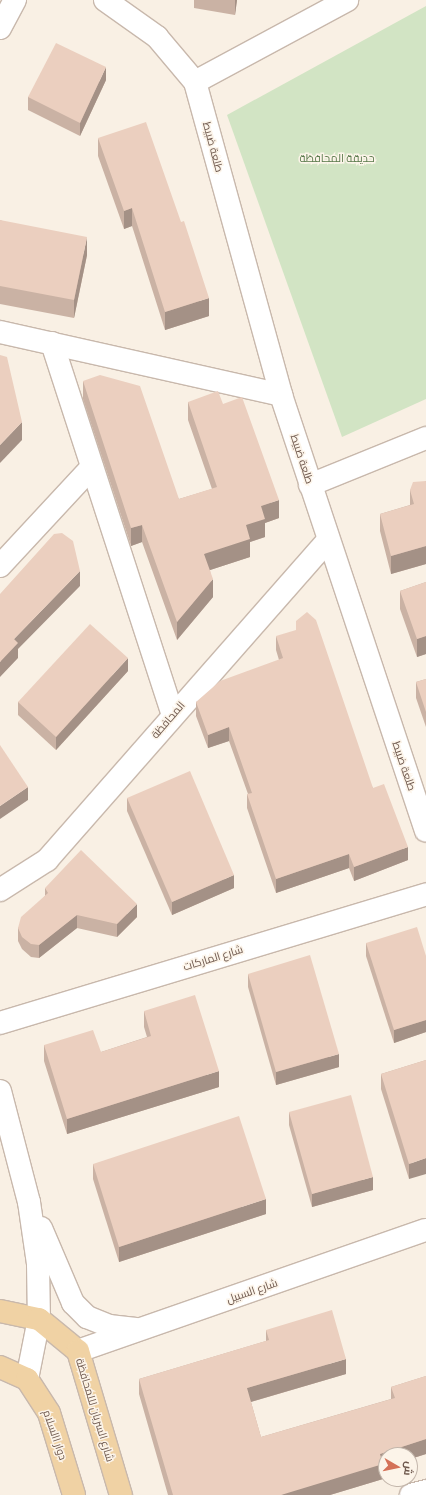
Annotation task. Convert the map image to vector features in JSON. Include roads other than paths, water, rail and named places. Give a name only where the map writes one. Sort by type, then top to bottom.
[{"type":"main road","points":[[0,1311],[39,1319]]},
{"type":"main road","name":"شارع السريان لللمحافظة","points":[[39,1319],[78,1351],[121,1495]]},
{"type":"main road","points":[[0,1367],[27,1379]]},
{"type":"main road","name":"دوار االسلام","points":[[27,1379],[49,1414],[74,1495]]},
{"type":"street","points":[[0,28],[15,0]]},
{"type":"street","points":[[105,0],[157,37],[195,82],[347,0]]},
{"type":"street","name":"طلعة ضبيط","points":[[195,82],[281,395],[328,540],[426,830]]},
{"type":"street","points":[[0,332],[281,395]]},
{"type":"street","points":[[52,343],[173,715]]},
{"type":"street","points":[[310,485],[425,441]]},
{"type":"street","points":[[0,566],[92,467]]},
{"type":"street","name":"المحافظة","points":[[0,890],[47,860],[328,540]]},
{"type":"street","name":"شارع الماركات","points":[[0,1023],[426,894]]},
{"type":"street","points":[[0,1091],[29,1202],[38,1264],[39,1319],[27,1379]]},
{"type":"street","points":[[29,1202],[73,1303],[87,1317],[109,1326],[140,1330]]},
{"type":"street","name":"شارع السبيل","points":[[78,1351],[426,1230]]},
{"type":"street","points":[[411,1495],[426,1491]]},
{"type":"park label","name":"حديقة المحافظة","points":[[337,158]]}]
